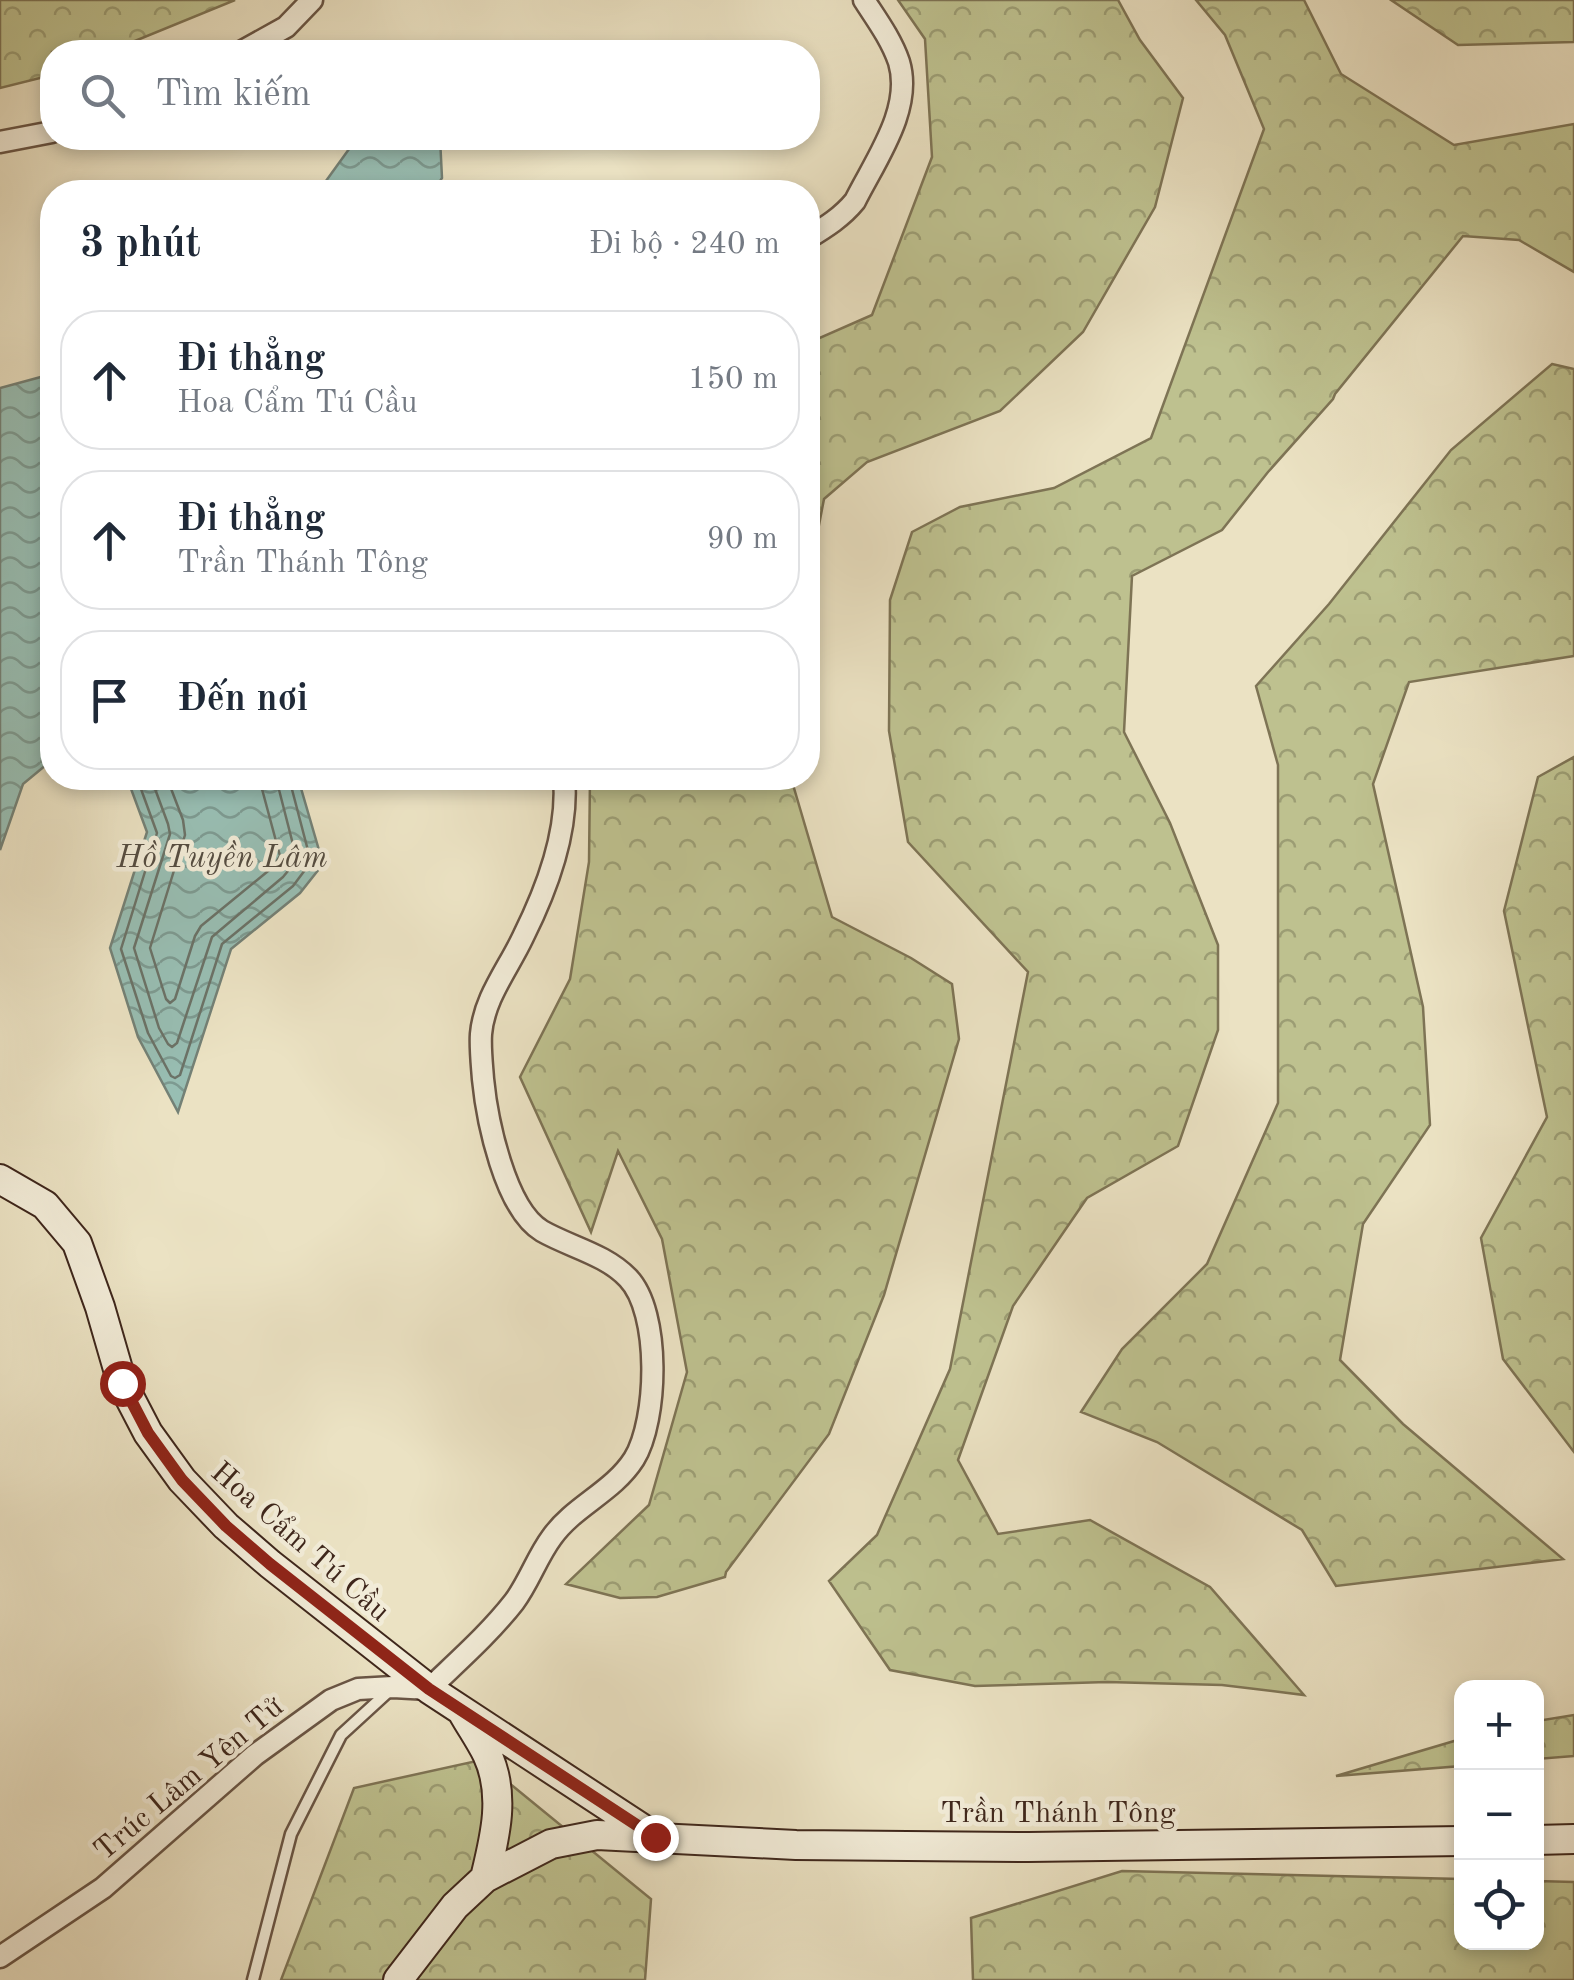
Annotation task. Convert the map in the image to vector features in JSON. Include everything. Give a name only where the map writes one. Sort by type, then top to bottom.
[{"type":"main road","name":"Hoa Cẩm Tú Cầu","points":[[0,1179],[44,1205],[77,1243],[122,1383],[148,1433],[182,1480],[270,1564],[429,1689]]},
{"type":"main road","points":[[429,1689],[655,1837]]},
{"type":"main road","points":[[459,1708],[488,1756],[495,1779],[497,1826],[485,1878]]},
{"type":"main road","name":"Trần Thánh Tông","points":[[398,1980],[455,1906],[485,1878],[551,1844],[597,1834],[796,1845],[1028,1847],[1454,1841]]},
{"type":"main road","points":[[1544,1840],[1574,1839]]},
{"type":"street","points":[[263,40],[286,27],[312,0]]},
{"type":"street","points":[[820,230],[846,212],[855,200],[901,108],[903,80],[898,60],[864,0]]},
{"type":"street","points":[[0,142],[40,134]]},
{"type":"street","points":[[429,1689],[514,1602],[560,1526],[623,1473],[634,1458],[645,1426],[650,1394],[653,1368],[649,1322],[637,1289],[615,1266],[546,1233],[527,1218],[508,1184],[483,1082],[481,1033],[485,1016],[550,872],[563,818],[565,790]]},
{"type":"street","name":"Trúc Lâm Yên Tử","points":[[0,1957],[104,1888],[255,1755],[332,1700],[358,1689],[429,1689]]},
{"type":"lane","points":[[252,1980],[292,1834],[341,1735],[394,1686]]},
{"type":"green space","points":[[0,0],[235,0],[137,40],[40,40],[40,78],[0,88]]},
{"type":"green space","points":[[898,0],[1118,0],[1140,40],[1183,98],[1155,207],[1083,332],[1000,411],[867,462],[824,499],[820,520],[820,338],[872,315],[932,157],[925,39]]},
{"type":"green space","points":[[1196,0],[1304,0],[1341,74],[1454,145],[1574,124],[1574,272],[1519,240],[1463,236],[1222,530],[1132,576],[1124,732],[1170,823],[1218,945],[1218,1030],[1178,1146],[1087,1198],[1013,1306],[958,1460],[998,1534],[1090,1520],[1210,1587],[1304,1695],[1222,1685],[1107,1682],[975,1686],[890,1670],[829,1581],[877,1535],[950,1369],[1028,972],[908,842],[889,731],[890,600],[912,532],[960,507],[1054,488],[1151,438],[1264,129],[1225,35]]},
{"type":"green space","points":[[1391,0],[1574,0],[1574,42],[1458,45]]},
{"type":"green space","points":[[1552,364],[1574,369],[1574,656],[1409,682],[1373,784],[1423,1007],[1430,1125],[1363,1224],[1340,1360],[1403,1424],[1563,1559],[1336,1586],[1302,1530],[1157,1442],[1081,1412],[1122,1349],[1207,1264],[1278,1103],[1278,765],[1256,686],[1329,604],[1451,450]]},
{"type":"green space","points":[[1574,757],[1574,1452],[1503,1359],[1481,1238],[1547,1117],[1504,911],[1538,777]]},
{"type":"green space","points":[[590,790],[795,790],[832,917],[952,984],[959,1039],[884,1295],[829,1434],[725,1577],[657,1597],[620,1598],[566,1584],[649,1505],[687,1372],[662,1239],[618,1151],[591,1232],[520,1077],[570,979],[589,862]]},
{"type":"green space","points":[[1574,1715],[1574,1756],[1544,1758],[1544,1720]]},
{"type":"green space","points":[[1454,1741],[1454,1767],[1336,1776]]},
{"type":"green space","points":[[481,1760],[651,1899],[645,1980],[281,1980],[354,1788]]},
{"type":"green space","points":[[1122,1871],[1454,1879],[1454,1950],[1544,1950],[1544,1881],[1574,1882],[1574,1980],[973,1980],[971,1918]]},
{"type":"water","points":[[348,150],[441,150],[441,180],[327,180]]},
{"type":"water","points":[[40,377],[40,770],[23,784],[0,850],[0,388]]},
{"type":"water","name":"Hồ Tuyền Lâm","points":[[131,790],[301,790],[323,864],[300,893],[231,949],[178,1112],[138,1037],[110,948],[147,832]]},
{"type":"route","points":[[122,1383],[148,1433],[182,1480],[270,1564],[429,1689],[655,1837]]}]
